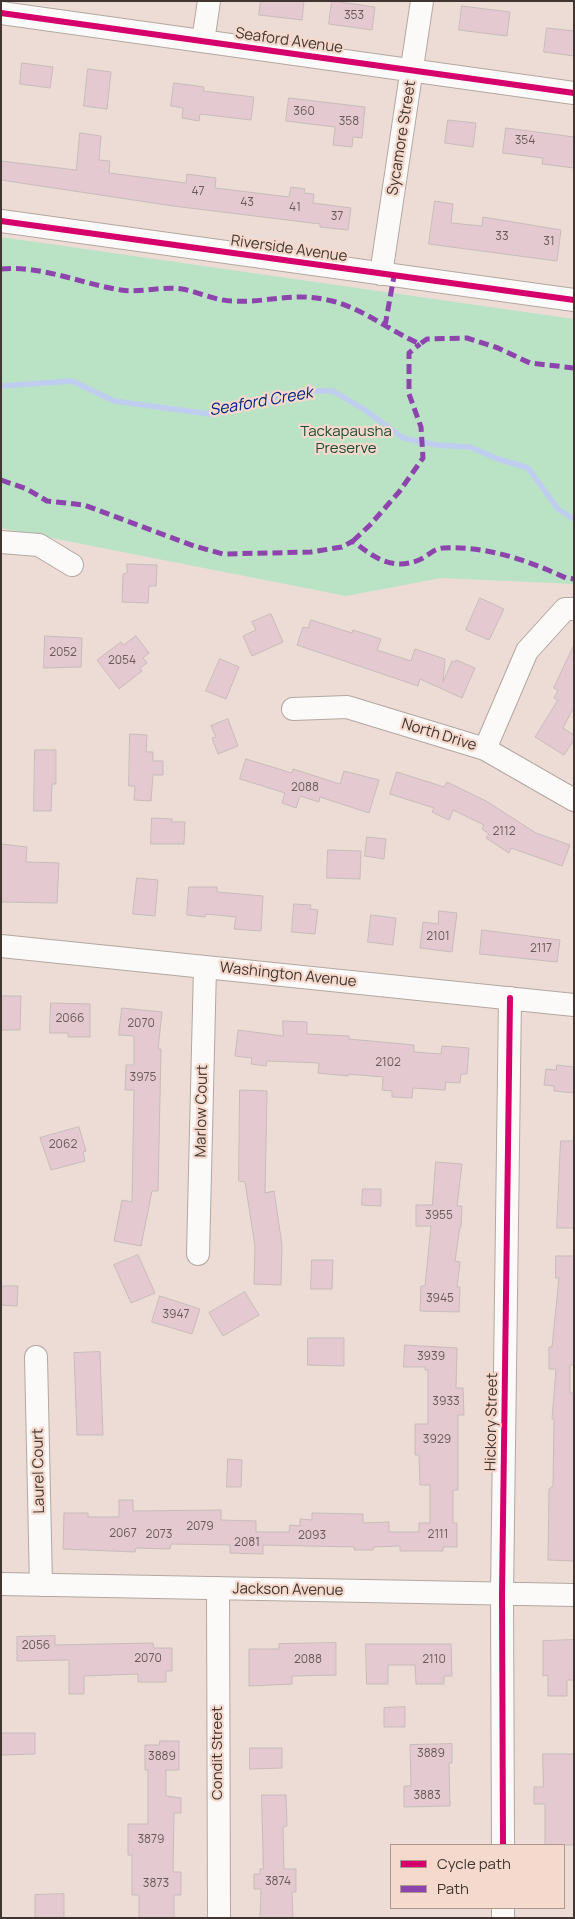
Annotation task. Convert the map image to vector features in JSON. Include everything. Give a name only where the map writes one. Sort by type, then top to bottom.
[{"type":"street","points":[[203,41],[209,1]]},
{"type":"street","name":"Sycamore Street","points":[[381,274],[422,1]]},
{"type":"street","name":"Seaford Avenue","points":[[1,13],[574,93]]},
{"type":"street","name":"Riverside Avenue","points":[[1,221],[574,300]]},
{"type":"street","points":[[1,542],[39,546],[72,565]]},
{"type":"street","points":[[486,748],[527,651],[565,609],[574,609]]},
{"type":"street","name":"North Drive","points":[[293,709],[347,707],[486,748],[574,800]]},
{"type":"street","name":"Washington Avenue","points":[[1,946],[574,1005]]},
{"type":"street","name":"Marlow Court","points":[[198,1254],[205,967]]},
{"type":"street","name":"Hickory Street","points":[[503,1844],[502,1594],[510,998]]},
{"type":"street","name":"Laurel Court","points":[[36,1357],[41,1585]]},
{"type":"street","name":"Jackson Avenue","points":[[1,1584],[574,1595]]},
{"type":"street","name":"Condit Street","points":[[218,1588],[219,1918]]},
{"type":"green space","name":"Tackapausha Preserve","points":[[1,237],[574,319],[574,584],[441,578],[346,596],[1,528]]},
{"type":"building","points":[[261,1],[304,1],[302,20],[259,15]]},
{"type":"building","points":[[332,1],[375,7],[372,30],[329,24]]},
{"type":"building","points":[[462,6],[510,12],[507,36],[459,30]]},
{"type":"building","points":[[547,28],[574,31],[574,56],[544,52]]},
{"type":"building","points":[[22,63],[53,67],[50,88],[20,84]]},
{"type":"building","points":[[88,69],[111,72],[107,109],[84,106]]},
{"type":"building","points":[[174,83],[204,87],[203,91],[254,97],[251,120],[200,114],[199,121],[182,118],[183,108],[171,106]]},
{"type":"building","points":[[289,98],[365,107],[362,138],[353,137],[352,147],[333,145],[335,127],[286,121]]},
{"type":"building","points":[[448,120],[476,123],[473,147],[445,143]]},
{"type":"building","points":[[506,128],[574,137],[574,168],[542,164],[543,158],[503,153]]},
{"type":"building","points":[[80,133],[101,136],[99,160],[110,161],[109,173],[186,183],[187,174],[216,178],[215,188],[289,197],[291,187],[305,189],[304,193],[314,194],[313,203],[351,208],[348,230],[320,227],[320,224],[173,206],[1,180],[1,161],[76,170]]},
{"type":"building","points":[[435,201],[453,204],[451,223],[482,226],[483,217],[561,230],[557,261],[429,244]]},
{"type":"building","points":[[127,564],[157,565],[156,586],[149,586],[148,603],[122,602],[123,574],[127,573]]},
{"type":"building","points":[[480,598],[504,609],[489,640],[466,630]]},
{"type":"building","points":[[271,614],[283,642],[252,656],[243,636],[256,630],[252,622]]},
{"type":"building","points":[[311,620],[352,633],[353,630],[381,639],[377,650],[411,661],[415,649],[445,659],[443,682],[452,661],[455,662],[456,660],[475,668],[462,698],[420,679],[418,686],[297,645],[303,627],[308,628]]},
{"type":"building","points":[[45,636],[82,638],[81,667],[44,668]]},
{"type":"building","points":[[136,636],[149,653],[143,658],[147,663],[140,668],[142,671],[119,689],[97,660],[121,642],[123,645]]},
{"type":"building","points":[[574,645],[574,707],[563,728],[574,735],[574,740],[564,755],[535,737],[558,700],[554,698],[558,690],[554,688]]},
{"type":"building","points":[[220,659],[239,667],[226,699],[206,691]]},
{"type":"building","points":[[228,719],[238,746],[218,754],[212,738],[216,737],[211,726]]},
{"type":"building","points":[[130,734],[147,735],[146,752],[153,752],[153,761],[163,761],[163,775],[153,775],[151,801],[134,800],[135,786],[129,786]]},
{"type":"building","points":[[35,750],[56,750],[56,784],[52,784],[51,811],[34,811]]},
{"type":"building","points":[[246,759],[292,773],[293,769],[340,784],[344,771],[379,780],[369,813],[320,797],[319,802],[300,796],[296,808],[282,803],[285,793],[240,779]]},
{"type":"building","points":[[397,772],[444,787],[447,782],[486,801],[536,833],[570,845],[562,866],[511,848],[509,853],[486,838],[489,834],[482,829],[484,825],[453,810],[449,820],[432,812],[434,808],[390,794]]},
{"type":"building","points":[[152,818],[172,819],[172,822],[185,822],[184,844],[151,844]]},
{"type":"building","points":[[367,837],[386,839],[384,859],[365,856]]},
{"type":"building","points":[[1,844],[27,847],[26,862],[59,863],[57,903],[1,902]]},
{"type":"building","points":[[328,850],[361,851],[360,879],[327,878]]},
{"type":"building","points":[[137,878],[158,880],[155,916],[133,914]]},
{"type":"building","points":[[189,887],[217,887],[217,892],[263,896],[261,931],[234,929],[236,917],[206,914],[205,917],[187,915]]},
{"type":"building","points":[[294,904],[311,905],[310,909],[318,910],[315,934],[292,932]]},
{"type":"building","points":[[439,911],[457,913],[452,952],[420,948],[423,922],[438,924]]},
{"type":"building","points":[[371,915],[396,918],[393,945],[368,942]]},
{"type":"building","points":[[482,930],[560,940],[557,962],[480,954]]},
{"type":"building","points":[[1,996],[21,996],[20,1030],[1,1030]]},
{"type":"building","points":[[51,1003],[90,1004],[90,1037],[68,1037],[68,1033],[50,1033]]},
{"type":"building","points":[[122,1008],[162,1012],[158,1049],[161,1049],[158,1191],[152,1191],[141,1246],[114,1241],[122,1200],[132,1202],[134,1090],[125,1090],[126,1065],[134,1065],[134,1036],[119,1035]]},
{"type":"building","points":[[283,1021],[307,1022],[307,1034],[349,1036],[349,1039],[414,1045],[414,1052],[441,1054],[442,1046],[469,1048],[467,1074],[461,1074],[460,1083],[446,1082],[445,1090],[413,1088],[412,1098],[392,1097],[392,1091],[382,1090],[383,1077],[318,1073],[319,1063],[267,1061],[266,1066],[251,1064],[252,1058],[235,1056],[238,1030],[283,1036]]},
{"type":"building","points":[[557,1065],[574,1067],[574,1093],[554,1091],[554,1086],[544,1085],[546,1069],[556,1070]]},
{"type":"building","points":[[240,1090],[267,1091],[265,1193],[274,1191],[282,1245],[281,1285],[254,1284],[255,1246],[245,1182],[239,1181]]},
{"type":"building","points":[[79,1127],[86,1151],[83,1152],[85,1161],[51,1170],[40,1138]]},
{"type":"building","points":[[561,1141],[574,1141],[574,1228],[557,1228]]},
{"type":"building","points":[[436,1162],[462,1164],[457,1206],[462,1206],[461,1227],[455,1261],[460,1262],[457,1287],[460,1287],[459,1312],[420,1311],[421,1286],[425,1286],[431,1226],[416,1226],[416,1205],[432,1205]]},
{"type":"building","points":[[363,1189],[381,1189],[381,1206],[362,1205]]},
{"type":"building","points":[[138,1255],[155,1293],[131,1303],[114,1265]]},
{"type":"building","points":[[556,1256],[574,1256],[574,1365],[570,1365],[570,1393],[574,1393],[574,1561],[548,1560],[549,1489],[553,1486],[554,1419],[552,1419],[556,1369],[549,1369],[549,1347],[552,1347],[559,1278],[556,1278]]},
{"type":"building","points":[[312,1260],[333,1260],[332,1289],[311,1289]]},
{"type":"building","points":[[1,1286],[18,1286],[17,1306],[1,1305]]},
{"type":"building","points":[[245,1292],[259,1315],[223,1336],[209,1313]]},
{"type":"building","points":[[160,1296],[200,1309],[192,1334],[152,1322]]},
{"type":"building","points":[[308,1338],[344,1338],[344,1366],[308,1365]]},
{"type":"building","points":[[405,1345],[457,1348],[456,1388],[463,1388],[464,1415],[458,1415],[458,1490],[453,1490],[453,1523],[457,1523],[457,1547],[443,1547],[443,1551],[400,1551],[400,1546],[374,1547],[373,1550],[354,1550],[355,1547],[263,1545],[263,1554],[230,1553],[230,1545],[171,1544],[170,1549],[136,1548],[135,1552],[63,1549],[64,1513],[88,1513],[88,1517],[119,1517],[119,1500],[133,1500],[133,1511],[221,1510],[221,1520],[256,1521],[256,1532],[289,1532],[290,1525],[300,1526],[300,1519],[312,1520],[312,1513],[363,1514],[363,1523],[389,1522],[389,1532],[419,1532],[419,1523],[430,1523],[430,1485],[420,1485],[419,1455],[415,1455],[415,1424],[428,1424],[428,1370],[425,1370],[425,1367],[404,1367]]},
{"type":"building","points":[[100,1352],[103,1435],[77,1435],[74,1353]]},
{"type":"building","points":[[228,1459],[242,1460],[241,1487],[227,1487]]},
{"type":"building","points":[[55,1636],[55,1645],[153,1643],[154,1648],[172,1648],[172,1671],[166,1671],[166,1682],[138,1682],[138,1674],[84,1676],[84,1694],[69,1694],[69,1660],[17,1661],[17,1637]]},
{"type":"building","points":[[574,1640],[574,1680],[567,1680],[567,1696],[548,1696],[548,1675],[543,1676],[543,1641]]},
{"type":"building","points":[[336,1643],[336,1675],[292,1676],[292,1684],[249,1686],[249,1649],[279,1649],[279,1644]]},
{"type":"building","points":[[366,1644],[451,1644],[452,1676],[444,1676],[444,1684],[416,1684],[415,1665],[388,1665],[388,1684],[367,1684]]},
{"type":"building","points":[[405,1707],[405,1727],[384,1727],[384,1708]]},
{"type":"building","points":[[2,1733],[35,1733],[35,1754],[2,1755]]},
{"type":"building","points":[[160,1741],[179,1741],[179,1770],[166,1770],[166,1796],[181,1798],[181,1813],[174,1813],[173,1872],[181,1872],[181,1895],[174,1895],[174,1918],[139,1918],[139,1895],[132,1895],[132,1855],[128,1855],[128,1824],[148,1824],[148,1770],[145,1770],[145,1745],[159,1745]]},
{"type":"building","points":[[452,1744],[452,1763],[449,1763],[450,1806],[404,1807],[404,1786],[411,1786],[410,1745]]},
{"type":"building","points":[[250,1748],[282,1748],[282,1768],[250,1769]]},
{"type":"building","points":[[543,1754],[574,1754],[574,1845],[545,1844],[545,1804],[534,1804],[534,1787],[543,1787]]},
{"type":"building","points":[[262,1795],[286,1795],[287,1826],[283,1827],[284,1869],[296,1869],[296,1892],[292,1892],[293,1918],[260,1918],[261,1889],[254,1889],[254,1874],[260,1874],[260,1869],[263,1869]]},
{"type":"building","points":[[64,1894],[64,1918],[35,1918],[35,1895]]},
{"type":"waterway","name":"Seaford Creek","points":[[1,386],[72,381],[114,401],[210,414],[249,407],[306,391],[333,391],[365,410],[403,438],[436,445],[470,447],[498,459],[528,468],[558,509],[574,519]]},
{"type":"marked path","points":[[1,269],[46,272],[121,290],[182,289],[227,301],[293,297],[318,298],[355,309],[420,344],[427,339],[467,338],[498,348],[530,363],[574,368]]},
{"type":"marked path","points":[[385,326],[394,276]]},
{"type":"marked path","points":[[353,541],[399,492],[423,458],[421,427],[409,394],[409,353],[420,344]]},
{"type":"marked path","points":[[1,480],[27,489],[47,501],[84,505],[194,546],[223,554],[311,552],[342,547],[353,541],[383,561],[400,564],[419,560],[440,548],[475,549],[522,560],[566,578],[574,579]]},
{"type":"cycle path","points":[[1,13],[574,93]]},
{"type":"cycle path","points":[[1,221],[574,300]]},
{"type":"cycle path","points":[[503,1844],[502,1594],[510,998]]}]
